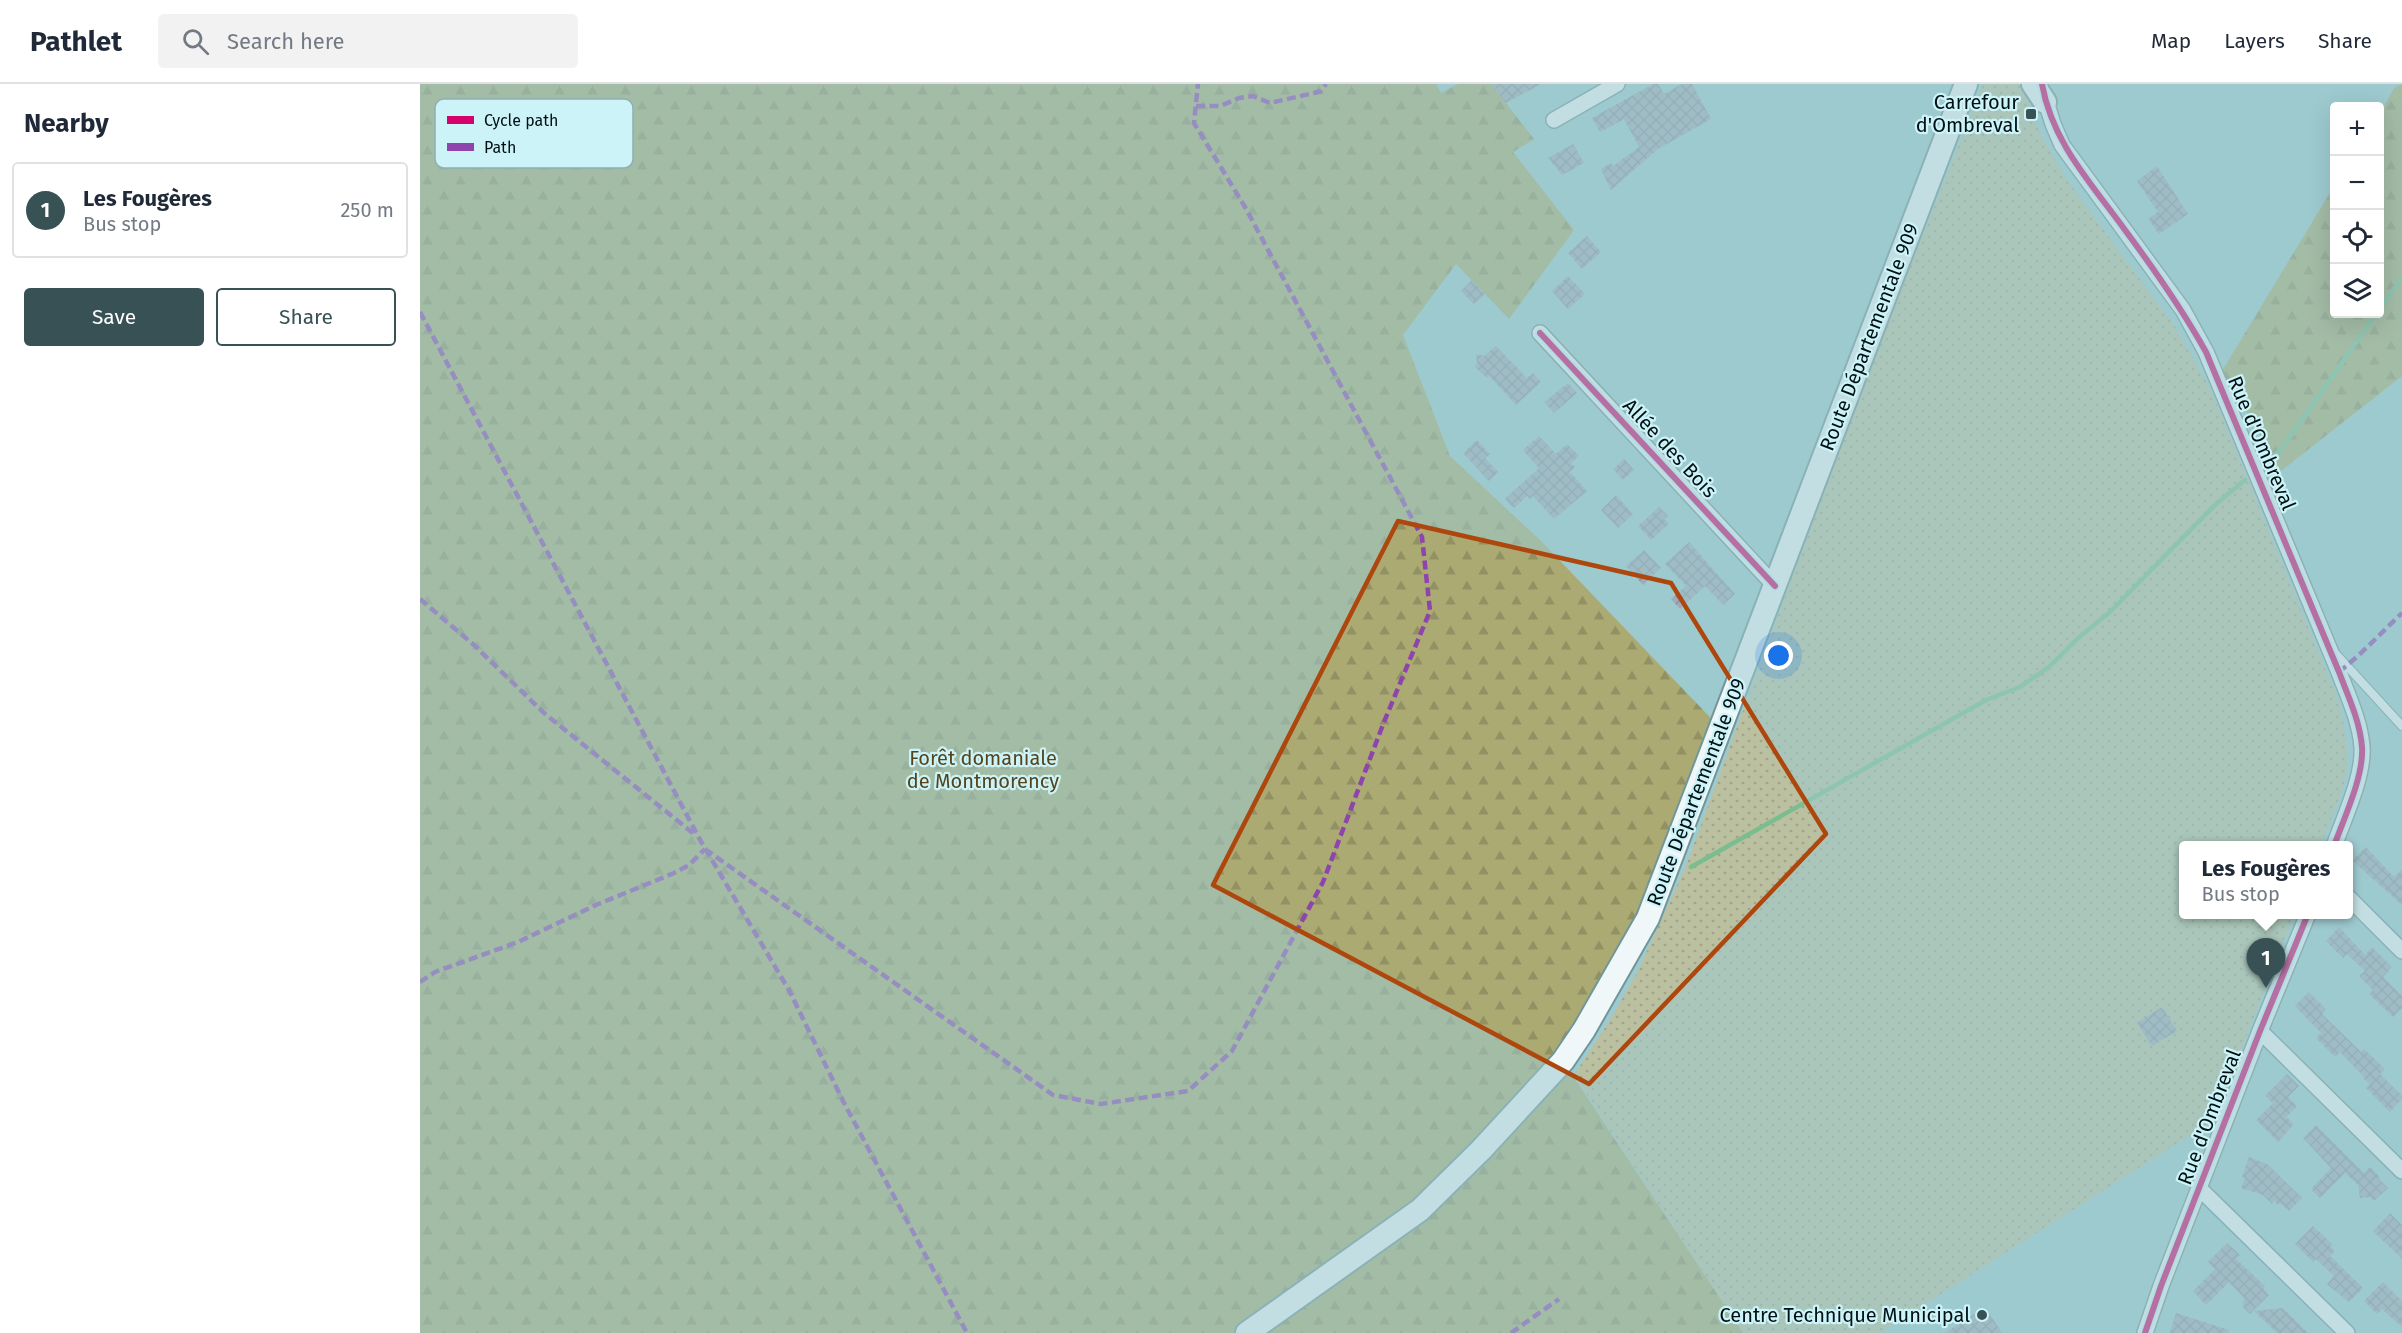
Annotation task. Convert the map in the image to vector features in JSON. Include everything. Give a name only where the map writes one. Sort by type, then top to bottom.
[{"type":"main road","name":"Route Départementale 909","points":[[1246,1333],[1420,1210],[1481,1150],[1563,1061],[1584,1030],[1648,918],[1964,89]]},
{"type":"street","points":[[1554,120],[1617,84]]},
{"type":"street","name":"Rue d'Ombreval","points":[[2040,90],[2062,145],[2183,310],[2206,352],[2329,647],[2356,719],[2362,750],[2358,775],[2336,841]]},
{"type":"street","name":"Allée des Bois","points":[[1540,333],[1775,586]]},
{"type":"street","points":[[2353,901],[2402,951]]},
{"type":"street","name":"Rue d'Ombreval","points":[[2145,1333],[2260,1031],[2306,919]]},
{"type":"street","points":[[2260,1031],[2402,1170]]},
{"type":"street","points":[[2200,1189],[2344,1332]]},
{"type":"lane","points":[[2329,647],[2402,726]]},
{"type":"highlighted area","points":[[1398,521],[1671,583],[1826,834],[1589,1084],[1213,885]]},
{"type":"green space","name":"Forêt domaniale de Montmorency","points":[[420,84],[1436,84],[1441,93],[1458,84],[1491,84],[1534,139],[1513,152],[1574,230],[1509,319],[1456,264],[1403,335],[1450,456],[1542,542],[1728,736],[1563,1061],[1743,1333],[420,1333]]},
{"type":"green space","points":[[1983,84],[2021,84],[2041,135],[2065,177],[2176,328],[2210,388],[2340,704],[2348,751],[2347,770],[2343,789],[2323,841],[2179,841],[2179,919],[2292,919],[2214,1120],[1880,1333],[1743,1333],[1574,1075],[1637,973],[1686,866],[1862,387]]},
{"type":"green space","points":[[2402,84],[2402,376],[2281,471],[2222,371],[2330,193],[2330,318],[2384,318],[2384,106],[2394,88]]},
{"type":"building","points":[[1491,84],[1541,84],[1506,103]]},
{"type":"building","points":[[1653,84],[1658,84],[1664,94],[1682,84],[1692,84],[1711,119],[1658,149],[1611,190],[1601,169],[1611,163],[1613,166],[1639,147],[1624,119],[1600,132],[1592,118]]},
{"type":"building","points":[[1573,144],[1584,163],[1562,175],[1548,158]]},
{"type":"building","points":[[2157,166],[2188,214],[2159,234],[2148,219],[2158,212],[2137,181]]},
{"type":"building","points":[[1587,236],[1601,252],[1582,269],[1568,253]]},
{"type":"building","points":[[1568,276],[1585,294],[1568,309],[1552,291]]},
{"type":"building","points":[[1472,280],[1485,294],[1474,304],[1461,291]]},
{"type":"building","points":[[1496,346],[1527,378],[1533,373],[1541,382],[1516,405],[1489,376],[1487,378],[1475,367],[1476,354],[1484,356]]},
{"type":"building","points":[[1568,383],[1577,393],[1554,413],[1544,402]]},
{"type":"building","points":[[1539,436],[1556,454],[1567,444],[1579,456],[1571,463],[1575,467],[1570,472],[1587,491],[1554,519],[1533,496],[1530,499],[1527,496],[1514,508],[1505,499],[1539,468],[1523,450]]},
{"type":"building","points":[[1477,440],[1490,454],[1485,458],[1498,472],[1489,481],[1463,453]]},
{"type":"building","points":[[1624,459],[1634,470],[1623,480],[1613,469]]},
{"type":"building","points":[[1616,495],[1633,514],[1618,528],[1601,510]]},
{"type":"building","points":[[1659,507],[1668,516],[1664,519],[1669,524],[1651,540],[1638,526]]},
{"type":"building","points":[[1689,542],[1735,594],[1723,605],[1705,586],[1680,609],[1671,599],[1686,586],[1665,564]]},
{"type":"building","points":[[1644,550],[1661,568],[1643,585],[1626,566]]},
{"type":"building","points":[[2366,847],[2394,877],[2402,869],[2402,905],[2353,861]]},
{"type":"building","points":[[2339,927],[2365,955],[2372,947],[2392,967],[2383,977],[2402,996],[2402,1008],[2393,1017],[2369,994],[2373,990],[2359,976],[2365,971],[2347,954],[2343,958],[2326,941]]},
{"type":"building","points":[[2309,992],[2326,1009],[2322,1014],[2361,1052],[2364,1049],[2385,1069],[2380,1074],[2402,1096],[2390,1112],[2366,1088],[2370,1084],[2340,1052],[2335,1057],[2316,1038],[2321,1033],[2295,1006]]},
{"type":"building","points":[[2162,1007],[2177,1031],[2152,1046],[2137,1023]]},
{"type":"building","points":[[2287,1074],[2299,1086],[2288,1097],[2297,1106],[2286,1117],[2294,1124],[2278,1142],[2256,1120],[2273,1103],[2265,1096]]},
{"type":"building","points":[[2316,1125],[2364,1173],[2370,1167],[2388,1188],[2374,1201],[2370,1197],[2360,1198],[2358,1185],[2345,1173],[2320,1198],[2311,1189],[2331,1168],[2303,1138]]},
{"type":"building","points":[[2249,1157],[2267,1164],[2302,1198],[2289,1211],[2280,1203],[2278,1205],[2274,1201],[2272,1204],[2263,1195],[2241,1188]]},
{"type":"building","points":[[2390,1213],[2402,1225],[2402,1259],[2373,1231]]},
{"type":"building","points":[[2313,1226],[2332,1244],[2330,1246],[2335,1251],[2330,1256],[2363,1288],[2349,1302],[2327,1284],[2334,1276],[2316,1259],[2313,1262],[2295,1244]]},
{"type":"building","points":[[2227,1243],[2240,1255],[2236,1259],[2265,1286],[2263,1288],[2269,1295],[2250,1314],[2243,1307],[2244,1298],[2229,1282],[2206,1305],[2193,1291],[2215,1269],[2208,1262]]},
{"type":"building","points":[[2383,1282],[2402,1301],[2402,1327],[2382,1309],[2377,1314],[2364,1301]]},
{"type":"building","name":"Centre Technique Municipal","points":[[1985,1307],[2002,1333],[1945,1333]]},
{"type":"building","points":[[2283,1308],[2308,1333],[2277,1333],[2254,1311]]},
{"type":"building","points":[[2176,1313],[2229,1330],[2228,1333],[2170,1333]]},
{"type":"waterway","points":[[2384,303],[2402,277]]},
{"type":"waterway","points":[[2269,460],[2280,451],[2373,318]]},
{"type":"waterway","points":[[1691,867],[1986,700],[2020,687],[2049,667],[2077,639],[2110,612],[2215,505],[2245,480]]},
{"type":"marked path","points":[[705,849],[1053,1095],[1101,1104],[1188,1091],[1232,1051],[1323,882],[1384,722],[1430,611],[1422,537],[1245,207],[1194,123],[1198,84]]},
{"type":"marked path","points":[[1196,106],[1220,106],[1239,98],[1253,96],[1270,103],[1321,91],[1326,84]]},
{"type":"marked path","points":[[420,312],[699,838],[790,992],[844,1103],[967,1333]]},
{"type":"marked path","points":[[420,599],[474,645],[544,713],[694,834]]},
{"type":"marked path","points":[[2339,672],[2402,613]]},
{"type":"marked path","points":[[420,982],[435,972],[518,942],[596,905],[674,873],[689,865],[705,849]]},
{"type":"marked path","points":[[1511,1333],[1559,1299]]},
{"type":"cycle path","points":[[2042,84],[2054,125],[2074,161],[2157,274],[2206,352],[2350,699],[2361,737],[2362,758],[2353,797],[2336,841]]},
{"type":"cycle path","points":[[1540,333],[1775,586]]},
{"type":"cycle path","points":[[2145,1333],[2260,1031],[2306,919]]},
{"type":"place","name":"Carrefour d'Ombreval","points":[[2031,114]]},
{"type":"place","name":"Les Fougères","points":[[2266,988]]},
{"type":"place","name":"Centre Technique Municipal","points":[[1982,1315]]}]
